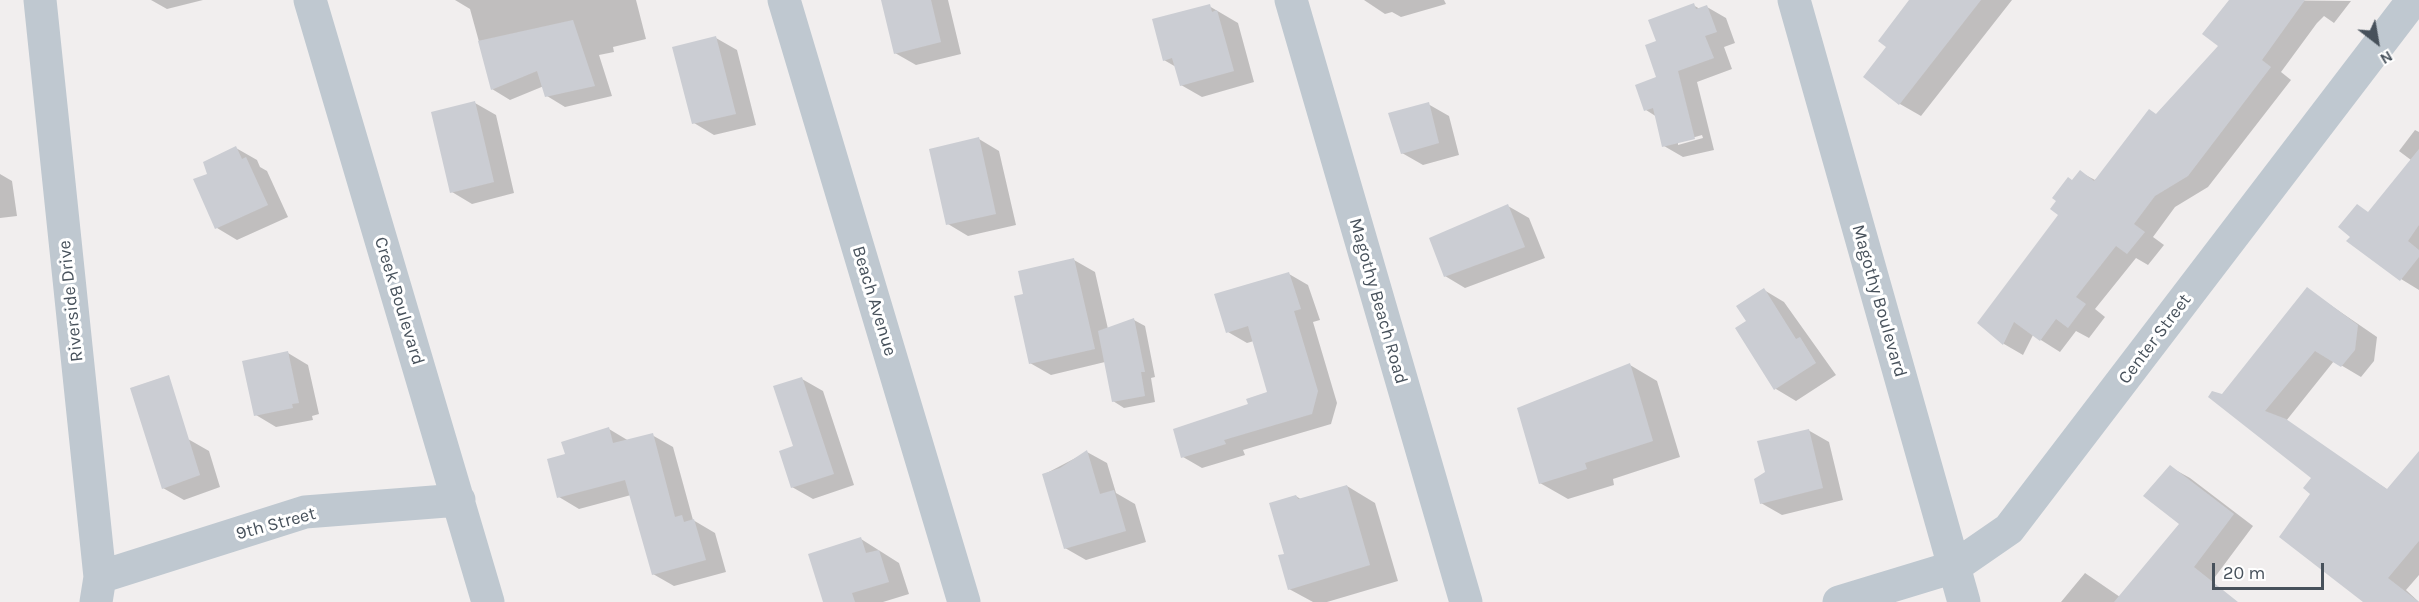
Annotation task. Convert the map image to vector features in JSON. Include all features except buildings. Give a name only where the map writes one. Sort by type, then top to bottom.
[{"type":"street","name":"Riverside Drive","points":[[40,0],[98,589]]},
{"type":"street","name":"Creek Boulevard","points":[[310,0],[488,602]]},
{"type":"street","name":"Beach Avenue","points":[[784,0],[964,602]]},
{"type":"street","name":"Magothy Beach Road","points":[[1291,0],[1466,602]]},
{"type":"street","name":"Magothy Boulevard","points":[[1794,0],[1964,602]]},
{"type":"street","name":"Center Street","points":[[1839,602],[1954,567],[2009,529],[2413,0]]},
{"type":"street","name":"9th Street","points":[[98,589],[306,512],[459,500]]}]
